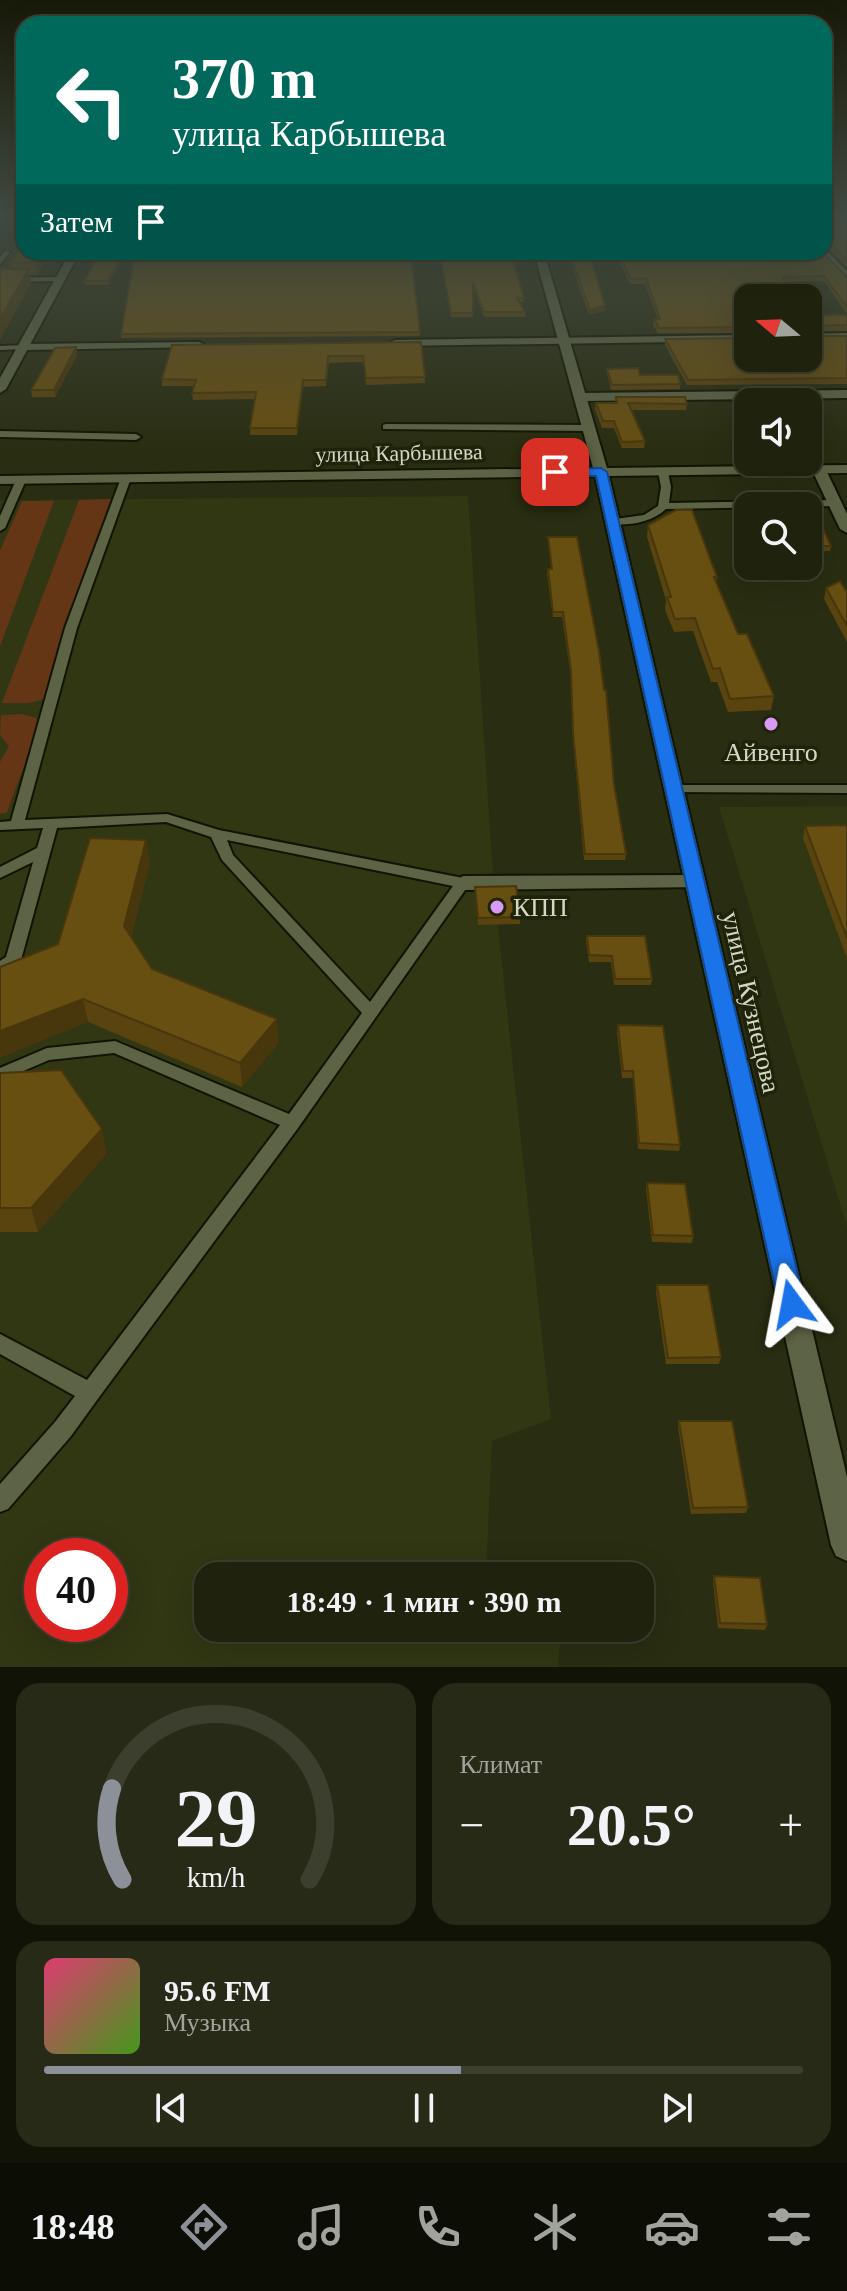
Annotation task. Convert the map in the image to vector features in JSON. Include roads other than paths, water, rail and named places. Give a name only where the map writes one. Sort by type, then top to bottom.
[{"type":"street","points":[[0,389],[51,295]]},
{"type":"street","name":"улица Кузнецова","points":[[551,295],[601,472],[847,1545]]},
{"type":"street","points":[[822,337],[847,336]]},
{"type":"street","points":[[389,343],[734,338]]},
{"type":"street","points":[[23,347],[214,345]]},
{"type":"street","points":[[582,397],[847,394]]},
{"type":"street","name":"улица Карбышева","points":[[822,470],[847,469]]},
{"type":"street","name":"улица Карбышева","points":[[0,480],[734,471]]},
{"type":"street","points":[[822,476],[847,529]]},
{"type":"street","points":[[463,883],[695,882]]},
{"type":"lane","points":[[0,348],[23,347]]},
{"type":"lane","points":[[386,427],[590,428]]},
{"type":"lane","points":[[0,434],[136,437]]},
{"type":"lane","points":[[612,522],[642,521],[654,516],[663,506],[668,490],[663,472]]},
{"type":"lane","points":[[17,826],[71,628],[126,478]]},
{"type":"lane","points":[[0,528],[21,480]]},
{"type":"lane","points":[[663,506],[835,503]]},
{"type":"lane","points":[[672,789],[847,789]]},
{"type":"lane","points":[[0,826],[167,818],[217,834],[463,883],[292,1123],[90,1393],[0,1501]]},
{"type":"lane","points":[[0,969],[13,960],[51,823]]},
{"type":"lane","points":[[217,834],[227,857],[370,1012]]},
{"type":"lane","points":[[0,873],[43,851]]},
{"type":"lane","points":[[0,1075],[47,1054],[115,1047],[292,1123]]},
{"type":"lane","points":[[0,1343],[90,1393]]},
{"type":"place","name":"Айвенго","points":[[771,724]]},
{"type":"place","name":"КПП","points":[[497,907]]}]
